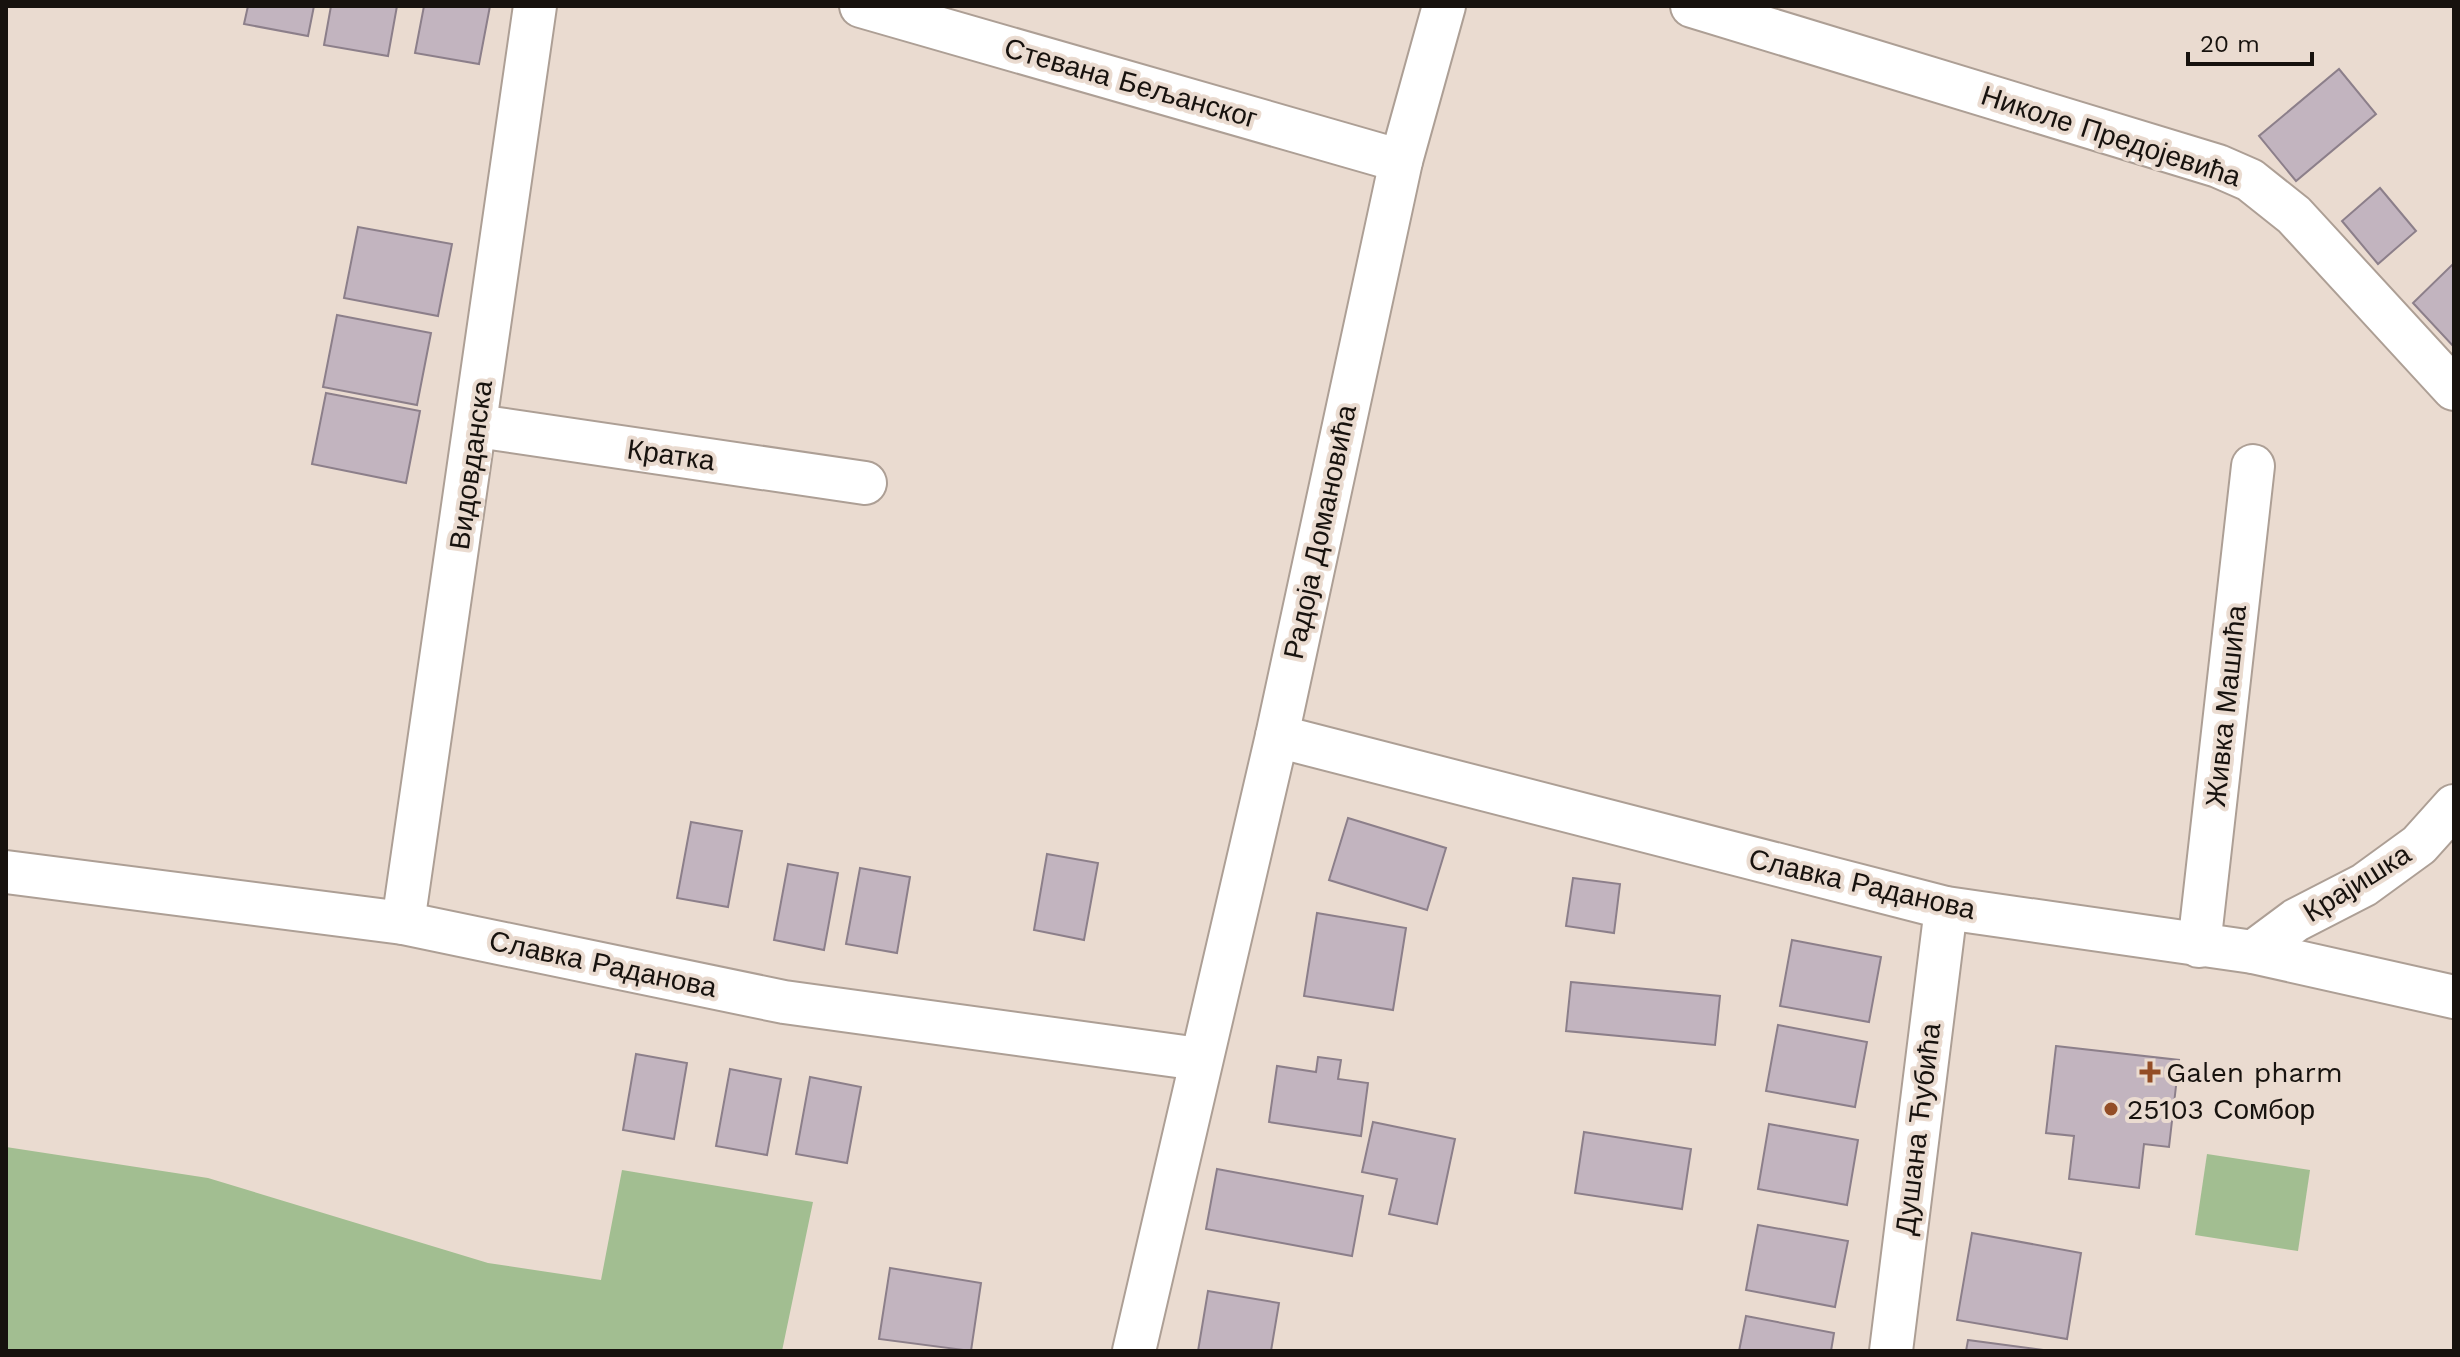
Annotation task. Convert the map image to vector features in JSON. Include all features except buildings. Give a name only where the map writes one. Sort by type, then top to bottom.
[{"type":"street","name":"Видовданска","points":[[403,923],[477,426],[535,6]]},
{"type":"street","name":"Стевана Бељанског","points":[[861,6],[1401,161]]},
{"type":"street","name":"Радоја Домановића","points":[[1134,1351],[1199,1059],[1277,736],[1401,161],[1444,6]]},
{"type":"street","name":"Николе Предојевића","points":[[1692,6],[2218,166],[2250,180],[2294,215],[2454,389]]},
{"type":"street","name":"Кратка","points":[[477,426],[865,483]]},
{"type":"street","name":"Живка Машића","points":[[2199,946],[2253,466]]},
{"type":"street","name":"Славка Раданова","points":[[1277,736],[1946,908],[2253,952],[2454,997]]},
{"type":"street","name":"Крајишка","points":[[2253,952],[2296,920],[2364,885],[2419,845],[2454,806]]},
{"type":"street","name":"Славка Раданова","points":[[6,872],[403,923],[784,1002],[1199,1059]]},
{"type":"street","name":"Душана Ћубића","points":[[1891,1351],[1946,908]]},
{"type":"green space","points":[[6,1147],[208,1178],[488,1263],[601,1280],[622,1170],[813,1202],[782,1351],[6,1351]]},
{"type":"green space","points":[[2207,1154],[2310,1170],[2298,1251],[2195,1235]]},
{"type":"place","name":"Galen pharm","points":[[2150,1072]]},
{"type":"place","name":"25103 Сомбор","points":[[2111,1109]]}]
